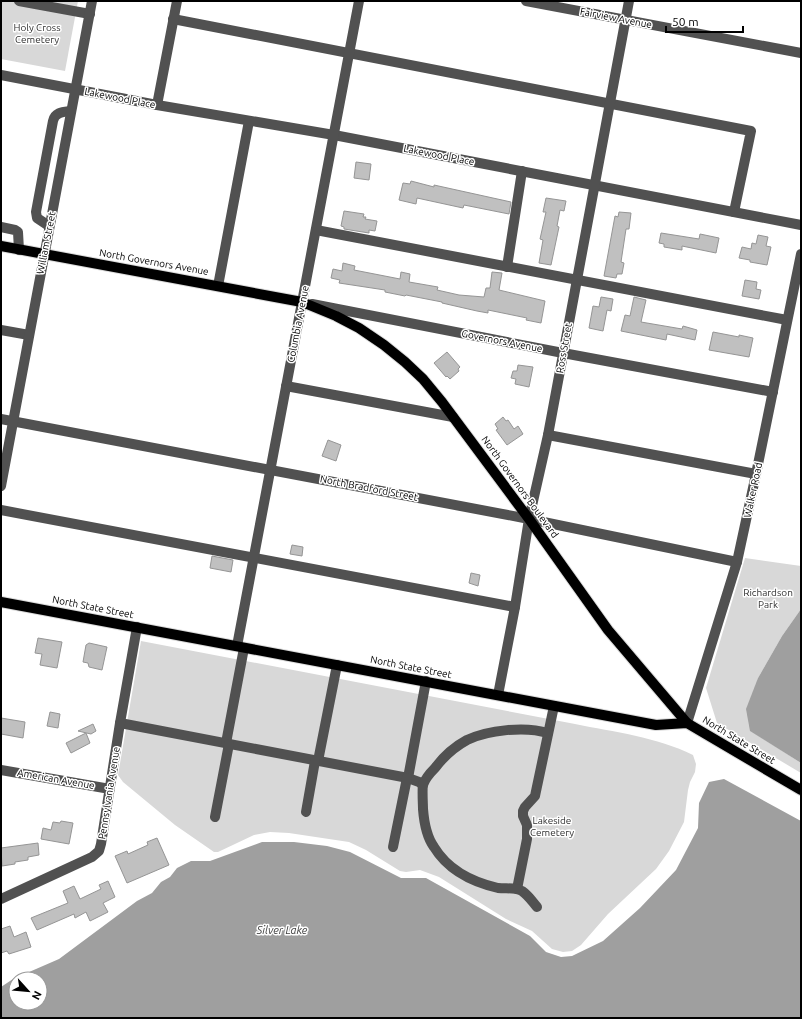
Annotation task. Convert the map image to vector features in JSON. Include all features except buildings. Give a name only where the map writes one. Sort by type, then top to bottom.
[{"type":"main road","name":"North Governors Avenue","points":[[1,246],[302,302]]},
{"type":"main road","name":"North Governors Boulevard","points":[[302,302],[336,316],[359,328],[384,344],[423,380],[453,417],[529,519],[608,630],[688,723]]},
{"type":"main road","name":"North State Street","points":[[1,602],[656,725],[688,723],[801,790]]},
{"type":"street","points":[[19,1],[90,14]]},
{"type":"street","name":"William Street","points":[[1,486],[92,1]]},
{"type":"street","points":[[157,105],[177,1]]},
{"type":"street","name":"Columbia Avenue","points":[[216,817],[254,558],[360,1]]},
{"type":"street","name":"Fairview Avenue","points":[[526,1],[801,53]]},
{"type":"street","name":"Ross Street","points":[[498,696],[515,607],[529,519],[548,435],[628,1]]},
{"type":"street","points":[[173,19],[610,102],[751,131],[734,212]]},
{"type":"street","name":"Lakewood Place","points":[[1,75],[157,105],[522,171],[801,226]]},
{"type":"street","points":[[49,226],[37,218],[36,212],[53,121],[56,114],[71,111]]},
{"type":"street","points":[[218,286],[249,121]]},
{"type":"street","points":[[507,267],[522,171]]},
{"type":"street","points":[[1,226],[18,232],[19,250]]},
{"type":"street","points":[[316,230],[788,320]]},
{"type":"street","name":"Walker Road","points":[[688,723],[737,562],[788,320],[798,283],[801,254]]},
{"type":"street","name":"Governors Avenue","points":[[302,302],[773,392]]},
{"type":"street","points":[[1,330],[29,335]]},
{"type":"street","points":[[286,386],[453,417]]},
{"type":"street","name":"North Bradford Street","points":[[1,419],[529,519],[737,562]]},
{"type":"street","points":[[548,435],[756,474]]},
{"type":"street","points":[[1,510],[515,607]]},
{"type":"street","name":"Pennsylvania Avenue","points":[[1,899],[96,854],[101,844],[137,627]]},
{"type":"street","points":[[306,812],[337,665]]},
{"type":"street","points":[[393,847],[408,778],[426,681]]},
{"type":"street","points":[[517,889],[527,839],[527,825],[523,816],[523,811],[535,796],[554,706]]},
{"type":"street","points":[[120,723],[408,778],[423,785]]},
{"type":"street","points":[[537,907],[528,897],[517,889],[498,888],[476,882],[458,872],[443,859],[430,841],[426,830],[423,818],[423,785],[443,758],[450,751],[468,739],[490,733],[511,730],[531,730],[548,733]]},
{"type":"street","name":"American Avenue","points":[[1,770],[110,789]]},
{"type":"green space","name":"Holy Cross Cemetery","points":[[1,1],[78,1],[65,71],[1,59]]},
{"type":"green space","name":"Richardson Park","points":[[745,558],[801,566],[801,609],[782,636],[758,678],[751,731],[801,763],[801,773],[717,723],[706,688]]},
{"type":"green space","name":"Lakeside Cemetery","points":[[141,641],[620,733],[650,739],[665,744],[693,755],[696,764],[695,772],[688,790],[684,822],[669,851],[656,869],[608,914],[581,945],[572,951],[563,952],[552,949],[532,931],[506,919],[439,877],[420,870],[406,872],[400,871],[366,850],[349,842],[289,833],[270,832],[254,835],[218,852],[214,852],[175,825],[123,782],[118,775]]},
{"type":"water","points":[[801,609],[801,763],[750,731],[746,709],[758,678],[782,636]]},
{"type":"water","name":"Silver Lake","points":[[724,779],[801,821],[801,1018],[1,1018],[1,987],[8,982],[8,1011],[48,1011],[48,971],[31,971],[59,959],[137,901],[152,893],[161,882],[170,877],[177,868],[191,861],[210,861],[262,842],[294,842],[327,846],[350,852],[401,878],[426,878],[530,936],[546,952],[561,957],[572,956],[603,941],[640,908],[676,870],[698,828],[699,803],[709,782]]}]
